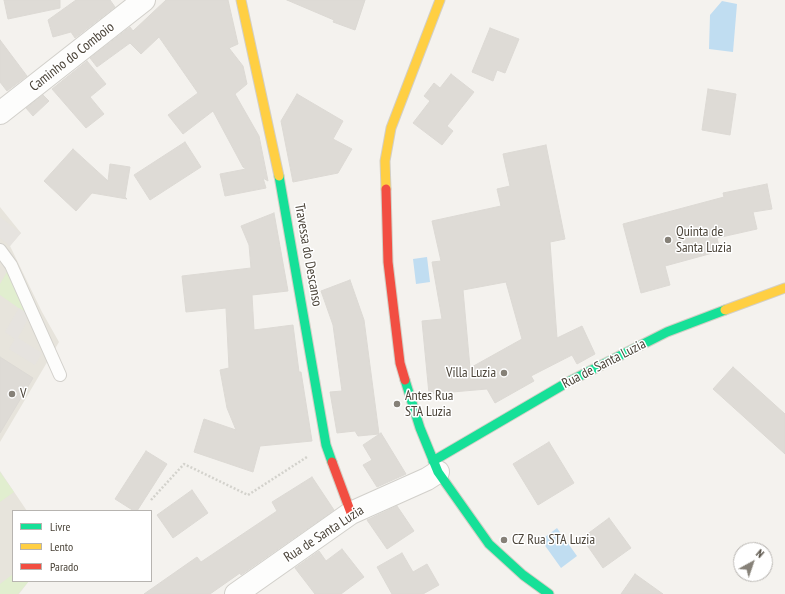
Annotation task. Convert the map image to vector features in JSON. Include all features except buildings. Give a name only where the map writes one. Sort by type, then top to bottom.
[{"type":"street","name":"Caminho do Comboio","points":[[0,113],[144,0]]},
{"type":"street","name":"Travessa do Descanso","points":[[241,0],[274,149],[301,293],[326,445],[351,513]]},
{"type":"street","points":[[440,0],[391,128],[385,161],[388,262],[400,363],[436,466],[489,544],[523,575],[549,594]]},
{"type":"street","name":"Rua de Santa Luzia","points":[[236,594],[351,513],[427,479],[436,466],[568,382],[667,332],[785,288]]},
{"type":"lane","points":[[0,250],[11,265],[60,375]]},
{"type":"path","points":[[151,500],[184,464],[248,496],[326,445]]},
{"type":"shaded area","points":[[0,207],[21,233],[10,246],[42,312],[59,342],[0,442]]},
{"type":"shaded area","points":[[0,217],[21,233],[10,246],[0,238]]},
{"type":"shaded area","points":[[19,308],[30,315],[18,338],[42,353],[35,365],[9,349],[15,339],[5,332]]},
{"type":"shaded area","points":[[0,471],[26,510],[12,510],[12,582],[28,582],[19,594],[0,594]]},
{"type":"green space","points":[[8,270],[30,316],[0,295],[0,284]]},
{"type":"green space","points":[[0,472],[14,492],[0,502]]},
{"type":"green space","points":[[12,575],[12,582],[28,582],[18,594],[0,594],[0,584]]},
{"type":"water","points":[[722,1],[737,4],[733,52],[709,49],[710,15]]},
{"type":"water","points":[[427,257],[430,282],[416,284],[413,259]]},
{"type":"water","points":[[557,528],[577,556],[561,568],[541,540]]},
{"type":"traffic: fast","points":[[279,176],[326,445],[332,462]]},
{"type":"traffic: fast","points":[[433,461],[568,382],[667,332],[725,310]]},
{"type":"traffic: fast","points":[[405,380],[420,428],[438,472],[489,544],[523,575],[549,594]]},
{"type":"traffic: slow","points":[[241,0],[279,176]]},
{"type":"traffic: slow","points":[[386,189],[385,161],[391,128],[440,0]]},
{"type":"traffic: slow","points":[[725,310],[785,288]]},
{"type":"traffic: jam","points":[[386,189],[388,262],[400,363],[405,380]]},
{"type":"traffic: jam","points":[[332,462],[351,513]]},
{"type":"place","name":"Quinta de Santa Luzia","points":[[668,240]]},
{"type":"place","name":"Villa Luzia","points":[[504,373]]},
{"type":"place","name":"V","points":[[12,394]]},
{"type":"place","name":"Antes Rua STA Luzia","points":[[397,404]]},
{"type":"place","name":"CZ Rua STA Luzia","points":[[504,540]]}]
